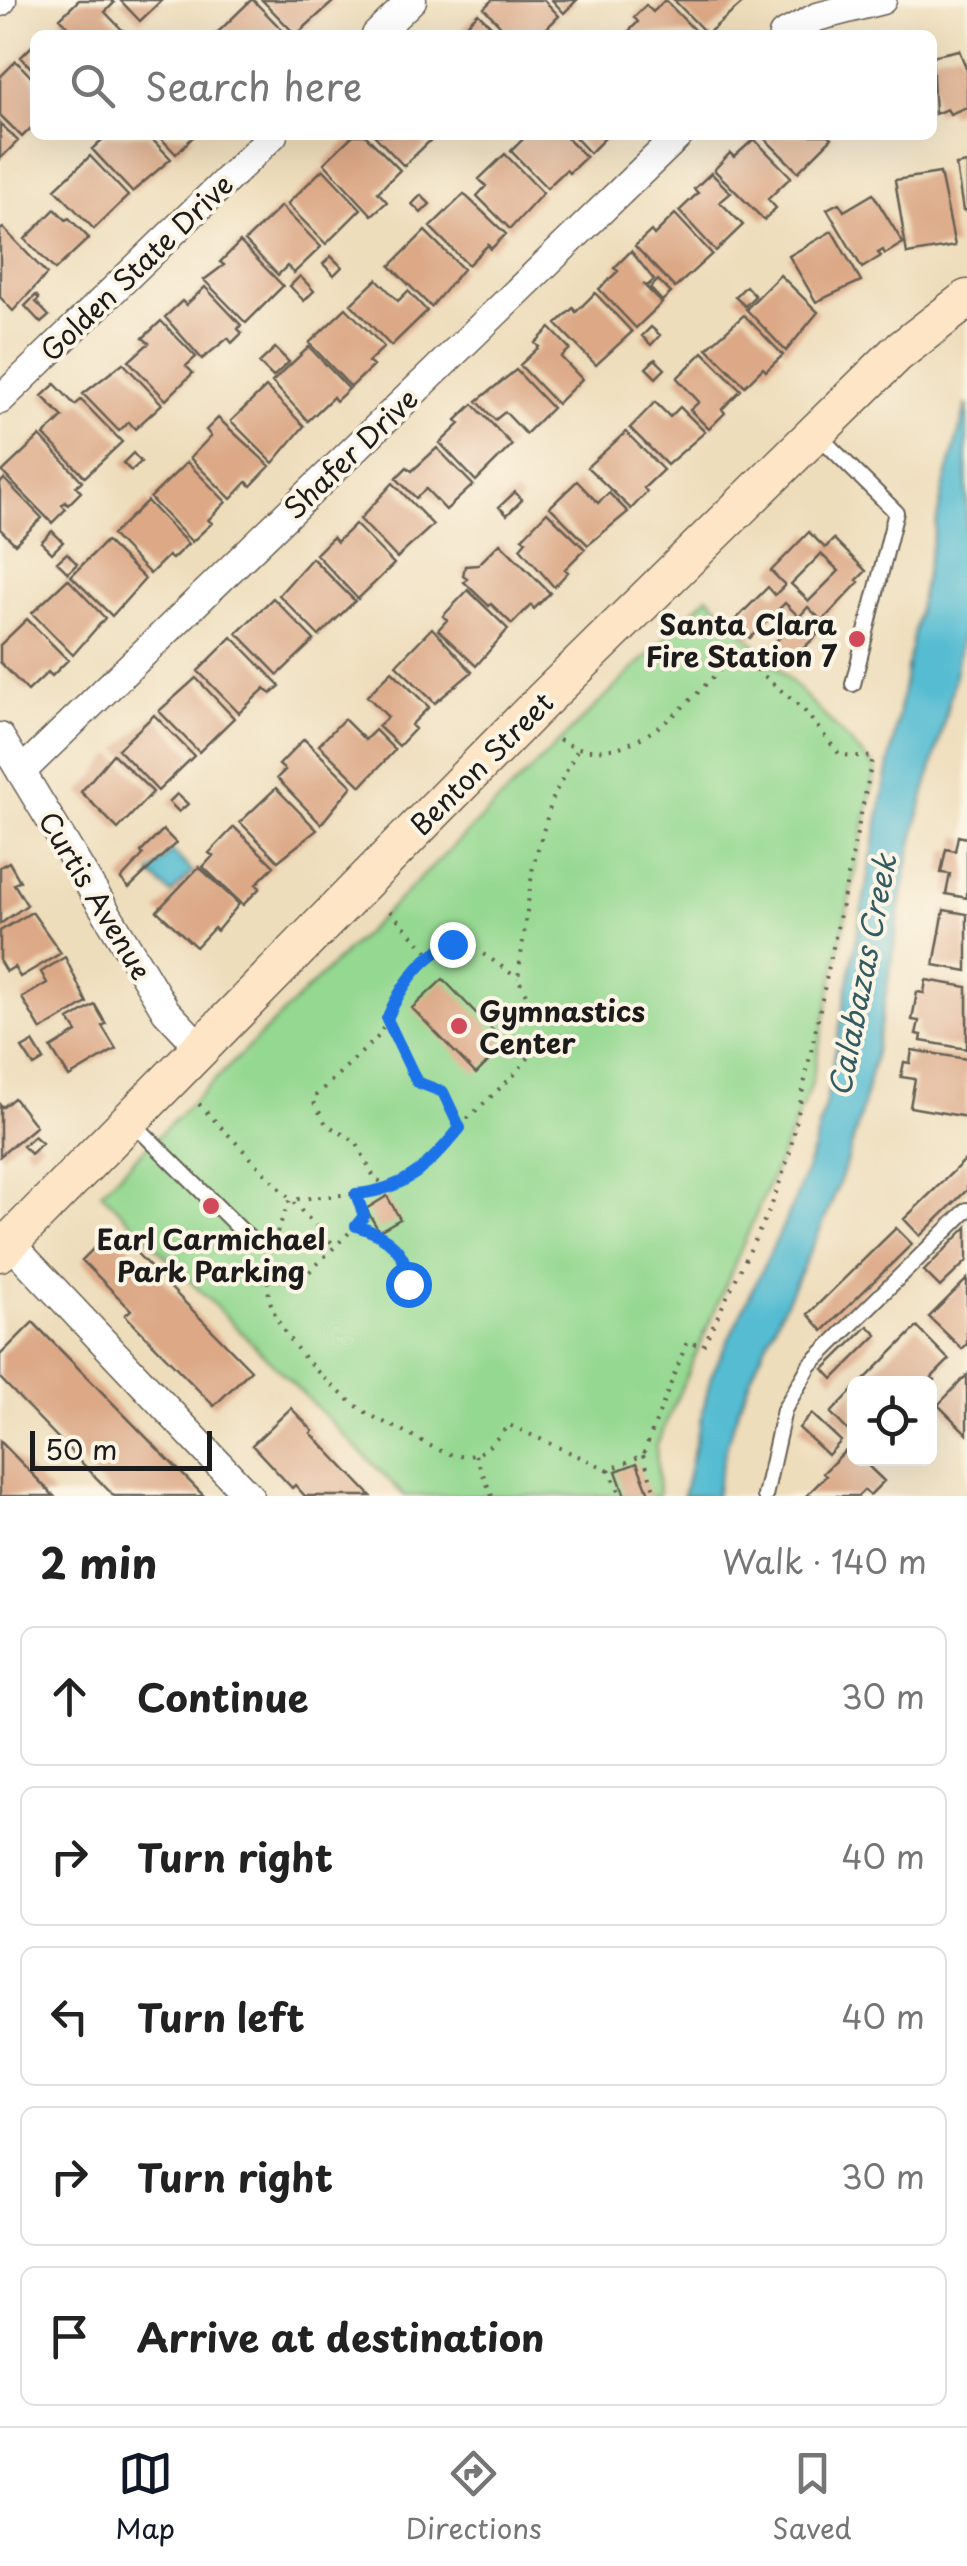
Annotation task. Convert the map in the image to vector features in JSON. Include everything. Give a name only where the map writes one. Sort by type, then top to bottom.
[{"type":"main road","name":"Benton Street","points":[[5,1247],[536,707],[896,354],[967,299]]},
{"type":"street","points":[[381,30],[412,0]]},
{"type":"street","points":[[793,30],[817,18],[882,0]]},
{"type":"street","name":"Golden State Drive","points":[[0,400],[268,140]]},
{"type":"street","name":"Shafer Drive","points":[[21,772],[674,140]]},
{"type":"street","name":"Curtis Avenue","points":[[0,737],[166,1011],[200,1047]]},
{"type":"street","name":"Benton Street","points":[[5,1247],[249,1496]]},
{"type":"lane","points":[[815,433],[896,512],[852,684]]},
{"type":"lane","points":[[129,1119],[251,1240]]},
{"type":"lane","points":[[765,1496],[784,1410],[810,1366],[967,1210]]},
{"type":"path","points":[[559,740],[578,750],[602,751],[647,736],[694,697],[736,652],[804,709],[840,755],[873,757],[789,1156],[770,1207],[703,1346],[687,1342],[642,1455],[656,1496]]},
{"type":"path","points":[[290,1200],[385,1191],[432,1162],[540,1044],[538,1019],[518,978],[533,866],[552,797],[578,750]]},
{"type":"path","points":[[390,911],[433,957]]},
{"type":"path","points":[[392,1186],[375,1179],[356,1142],[326,1124],[312,1098],[380,1035],[404,984],[444,947],[461,945],[518,978]]},
{"type":"path","points":[[387,1019],[417,1082],[443,1092],[460,1128]]},
{"type":"path","points":[[199,1104],[335,1246]]},
{"type":"path","points":[[302,1279],[364,1216],[356,1194]]},
{"type":"path","points":[[290,1200],[266,1271],[272,1304],[284,1333],[360,1408],[439,1451],[474,1455],[509,1426],[610,1469],[622,1496]]},
{"type":"path","points":[[356,1226],[379,1234],[398,1250],[408,1270],[408,1284]]},
{"type":"path","points":[[474,1455],[492,1496]]},
{"type":"path","points":[[610,1469],[642,1455]]},
{"type":"green space","points":[[708,596],[876,769],[811,1086],[656,1447],[659,1496],[405,1496],[101,1192]]},
{"type":"water","name":"Calabazas Creek","points":[[967,404],[965,590],[960,648],[907,868],[865,1098],[827,1213],[738,1411],[716,1496],[683,1496],[711,1376],[793,1205],[813,1151],[826,1101],[944,485]]},
{"type":"water","points":[[172,851],[193,872],[171,894],[150,874]]},
{"type":"building","points":[[79,0],[111,0],[114,3],[105,12],[122,30],[71,30],[60,18]]},
{"type":"building","points":[[120,0],[162,0],[140,21]]},
{"type":"building","points":[[253,0],[282,30],[220,30]]},
{"type":"building","points":[[262,0],[333,2],[302,30],[291,30]]},
{"type":"building","points":[[492,0],[544,0],[559,16],[545,30],[504,30],[484,8]]},
{"type":"building","points":[[552,0],[577,0],[564,13]]},
{"type":"building","points":[[665,0],[694,30],[630,30],[638,22],[634,17],[646,5],[653,12]]},
{"type":"building","points":[[674,0],[744,2],[712,30],[703,30]]},
{"type":"building","points":[[478,13],[495,30],[464,30]]},
{"type":"building","points":[[30,48],[30,67],[21,57]]},
{"type":"building","points":[[959,50],[967,70],[967,107],[950,114],[947,109],[937,113],[937,55]]},
{"type":"building","points":[[16,61],[30,76],[30,129],[22,137],[0,115],[0,77]]},
{"type":"building","points":[[0,123],[18,141],[0,159]]},
{"type":"building","points":[[102,140],[153,140],[171,159],[132,192],[92,149]]},
{"type":"building","points":[[163,140],[190,140],[176,154]]},
{"type":"building","points":[[348,140],[370,140],[400,170],[378,192],[387,202],[372,215],[324,163]]},
{"type":"building","points":[[379,140],[431,140],[404,166]]},
{"type":"building","points":[[522,140],[569,140],[586,157],[547,188],[511,151]]},
{"type":"building","points":[[578,140],[603,140],[590,153]]},
{"type":"building","points":[[755,140],[791,177],[768,199],[776,208],[764,220],[714,170],[730,153],[734,157]]},
{"type":"building","points":[[766,140],[830,140],[798,172]]},
{"type":"building","points":[[505,154],[543,193],[510,229],[477,196],[486,186],[479,179]]},
{"type":"building","points":[[90,156],[128,196],[94,229],[55,189]]},
{"type":"building","points":[[967,163],[967,211],[963,211],[956,165]]},
{"type":"building","points":[[323,169],[361,209],[326,244],[287,204]]},
{"type":"building","points":[[711,173],[731,193],[720,202],[743,225],[716,251],[679,211]]},
{"type":"building","points":[[940,173],[955,246],[907,254],[895,180]]},
{"type":"building","points":[[464,194],[506,234],[468,265],[430,227]]},
{"type":"building","points":[[873,194],[903,243],[885,254],[883,250],[878,253],[881,256],[862,268],[827,209],[839,203],[844,211]]},
{"type":"building","points":[[421,195],[430,204],[421,213],[412,204]]},
{"type":"building","points":[[281,206],[321,247],[294,273],[287,266],[278,275],[245,241]]},
{"type":"building","points":[[55,209],[89,238],[55,270],[25,239]]},
{"type":"building","points":[[675,214],[712,254],[675,288],[635,246],[651,231],[654,235]]},
{"type":"building","points":[[3,228],[47,274],[13,311],[0,297]]},
{"type":"building","points":[[425,231],[463,269],[431,307],[390,266]]},
{"type":"building","points":[[832,231],[861,281],[816,302],[789,256]]},
{"type":"building","points":[[240,242],[283,286],[246,323],[204,280],[224,265],[220,262]]},
{"type":"building","points":[[631,251],[654,280],[647,286],[643,284],[662,303],[636,328],[599,289]]},
{"type":"building","points":[[331,256],[342,267],[334,275],[323,264]]},
{"type":"building","points":[[780,275],[818,312],[786,351],[746,309]]},
{"type":"building","points":[[300,276],[314,291],[304,301],[290,286]]},
{"type":"building","points":[[377,279],[398,301],[408,291],[427,311],[391,346],[351,304]]},
{"type":"building","points":[[658,280],[671,293],[662,301],[650,288]]},
{"type":"building","points":[[746,286],[755,296],[745,306],[735,297]]},
{"type":"building","points":[[205,287],[241,325],[238,329],[242,333],[232,343],[228,338],[202,359],[165,317]]},
{"type":"building","points":[[595,293],[632,332],[596,365],[556,324],[573,308],[576,312]]},
{"type":"building","points":[[36,295],[36,302],[49,316],[41,323],[25,306]]},
{"type":"building","points":[[346,308],[384,347],[368,362],[373,366],[351,387],[309,343]]},
{"type":"building","points":[[744,315],[783,355],[745,386],[707,348]]},
{"type":"building","points":[[161,321],[196,357],[186,366],[193,373],[166,400],[129,361],[149,343],[143,338]]},
{"type":"building","points":[[651,327],[660,335],[651,345],[642,336]]},
{"type":"building","points":[[550,328],[570,349],[561,357],[582,379],[557,404],[520,365],[539,347],[535,343]]},
{"type":"building","points":[[309,347],[349,389],[336,401],[333,397],[308,421],[272,382]]},
{"type":"building","points":[[275,348],[289,362],[273,377],[259,363]]},
{"type":"building","points":[[703,352],[741,390],[709,429],[690,410],[699,402],[677,378]]},
{"type":"building","points":[[655,359],[665,369],[656,378],[646,368]]},
{"type":"building","points":[[123,363],[162,404],[135,429],[129,422],[119,431],[83,394]]},
{"type":"building","points":[[516,370],[552,408],[526,434],[505,412],[495,420],[477,401]]},
{"type":"building","points":[[55,384],[75,405],[81,400],[122,442],[85,477],[44,435],[63,417],[42,396]]},
{"type":"building","points":[[266,387],[304,426],[273,463],[231,421]]},
{"type":"building","points":[[655,402],[670,417],[680,407],[705,432],[667,465],[630,428]]},
{"type":"building","points":[[473,404],[512,445],[476,481],[440,443]]},
{"type":"building","points":[[218,418],[270,466],[231,499],[190,458],[211,436],[206,430]]},
{"type":"building","points":[[626,432],[663,470],[644,488],[647,492],[631,509],[587,467]]},
{"type":"building","points":[[40,436],[82,481],[76,486],[81,492],[68,505],[62,505],[66,509],[52,523],[2,472]]},
{"type":"building","points":[[437,448],[473,485],[446,510],[426,489],[416,498],[396,478],[407,467],[412,471]]},
{"type":"building","points":[[133,453],[141,462],[131,471],[123,463]]},
{"type":"building","points":[[187,462],[226,502],[192,542],[150,498]]},
{"type":"building","points":[[4,479],[42,518],[15,544],[0,529],[0,483]]},
{"type":"building","points":[[577,481],[598,503],[609,493],[628,512],[588,545],[550,507]]},
{"type":"building","points":[[393,483],[433,525],[397,558],[360,519]]},
{"type":"building","points":[[515,492],[522,500],[507,515],[499,507]]},
{"type":"building","points":[[147,501],[188,544],[150,574],[112,535]]},
{"type":"building","points":[[547,512],[585,549],[554,587],[520,548],[526,541],[522,538]]},
{"type":"building","points":[[355,524],[394,564],[358,599],[316,554],[333,537],[337,542]]},
{"type":"building","points":[[52,531],[63,542],[52,553],[41,542]]},
{"type":"building","points":[[809,532],[825,548],[834,539],[866,571],[822,621],[808,607],[799,617],[785,603],[750,638],[733,622],[768,587],[775,595],[785,585],[771,571]],"holes":[[[821,554],[839,571],[809,601],[791,584]]]},
{"type":"building","points":[[106,541],[145,579],[112,616],[71,576]]},
{"type":"building","points":[[500,543],[550,593],[512,624],[464,582],[467,579],[463,576],[465,566],[478,565]]},
{"type":"building","points":[[67,553],[77,564],[68,573],[57,562]]},
{"type":"building","points":[[312,558],[355,601],[319,636],[279,595]]},
{"type":"building","points":[[68,579],[105,618],[73,655],[32,613]]},
{"type":"building","points":[[468,590],[508,629],[476,666],[438,630],[447,620],[443,616]]},
{"type":"building","points":[[273,598],[314,640],[278,675],[237,633]]},
{"type":"building","points":[[800,616],[818,634],[784,668],[767,651]]},
{"type":"building","points":[[27,619],[68,660],[28,691],[0,662],[0,645]]},
{"type":"building","points":[[432,628],[472,672],[435,703],[396,665]]},
{"type":"building","points":[[232,637],[280,686],[271,694],[265,688],[239,713],[198,671]]},
{"type":"building","points":[[392,671],[429,707],[411,725],[415,729],[399,746],[378,726],[388,717],[367,696]]},
{"type":"building","points":[[196,678],[234,718],[199,752],[159,711]]},
{"type":"building","points":[[154,715],[194,756],[158,791],[118,749]]},
{"type":"building","points":[[344,719],[365,740],[375,730],[395,750],[361,786],[319,745]]},
{"type":"building","points":[[304,739],[352,786],[321,824],[277,778],[285,770],[279,765]]},
{"type":"building","points":[[113,754],[153,792],[118,829],[81,792]]},
{"type":"building","points":[[276,788],[317,830],[278,861],[240,822]]},
{"type":"building","points":[[177,794],[188,804],[179,812],[169,802]]},
{"type":"building","points":[[234,827],[274,866],[243,905],[203,867],[213,856],[209,853]]},
{"type":"building","points":[[163,830],[176,843],[129,888],[121,879]]},
{"type":"building","points":[[958,836],[967,838],[967,898],[946,894],[950,874],[941,873],[946,849],[955,851]]},
{"type":"building","points":[[9,862],[20,881],[14,884],[27,905],[0,924],[0,867]]},
{"type":"building","points":[[199,867],[239,904],[217,931],[214,928],[196,947],[157,911]]},
{"type":"building","points":[[944,910],[967,914],[967,971],[934,965]]},
{"type":"building","points":[[32,912],[61,953],[20,977],[14,967],[6,972],[0,962],[0,931]]},
{"type":"building","points":[[65,957],[87,1003],[41,1030],[22,998],[47,983],[41,972]]},
{"type":"building","name":"Gymnastics Center","points":[[443,979],[506,1044],[476,1074],[412,1008]]},
{"type":"building","points":[[926,980],[967,987],[967,1049],[921,1041],[922,1035],[916,1034],[919,1021],[912,1020],[917,992],[924,993]]},
{"type":"building","points":[[95,1005],[116,1049],[69,1077],[51,1048],[77,1032],[69,1020]]},
{"type":"building","points":[[33,1042],[44,1060],[34,1066],[22,1048]]},
{"type":"building","points":[[912,1050],[967,1059],[967,1117],[910,1107],[915,1079],[901,1077],[904,1062],[910,1063]]},
{"type":"building","points":[[14,1098],[36,1126],[0,1156],[0,1104],[3,1107]]},
{"type":"building","points":[[34,1136],[42,1143],[31,1154],[23,1146]]},
{"type":"building","points":[[967,1158],[967,1190],[920,1236],[904,1219]]},
{"type":"building","points":[[387,1196],[400,1219],[379,1231],[366,1209]]},
{"type":"building","points":[[967,1227],[967,1261],[940,1287],[924,1271]]},
{"type":"building","points":[[896,1228],[912,1244],[823,1331],[808,1314]]},
{"type":"building","points":[[113,1229],[251,1370],[214,1406],[125,1315],[131,1310],[82,1260]]},
{"type":"building","points":[[967,1279],[967,1344],[962,1349],[929,1317]]},
{"type":"building","points":[[33,1322],[204,1496],[114,1496],[0,1378],[0,1355]]},
{"type":"building","points":[[868,1326],[877,1335],[833,1379],[824,1369]]},
{"type":"building","points":[[917,1327],[949,1360],[933,1376],[868,1376]]},
{"type":"building","points":[[967,1375],[967,1434],[938,1405]]},
{"type":"building","points":[[847,1396],[847,1430],[831,1413]]},
{"type":"building","points":[[291,1408],[371,1496],[305,1496],[295,1485],[292,1488],[252,1445]]},
{"type":"building","points":[[812,1414],[841,1441],[828,1455],[799,1428]]},
{"type":"building","points":[[0,1441],[54,1496],[0,1496]]},
{"type":"building","points":[[845,1451],[847,1466],[868,1466],[884,1481],[870,1495],[864,1490],[858,1496],[806,1496],[826,1476],[823,1473]]},
{"type":"building","points":[[637,1463],[650,1496],[625,1496],[616,1471]]},
{"type":"place","name":"Santa Clara Fire Station 7","points":[[857,639]]},
{"type":"place","name":"Gymnastics Center","points":[[459,1026]]},
{"type":"place","name":"Earl Carmichael Park Parking","points":[[211,1206]]},
{"type":"route","points":[[408,1284],[408,1270],[398,1250],[379,1234],[356,1226],[364,1216],[356,1194],[385,1191],[432,1162],[460,1128],[443,1092],[417,1082],[387,1019],[404,984],[452,944]]}]
